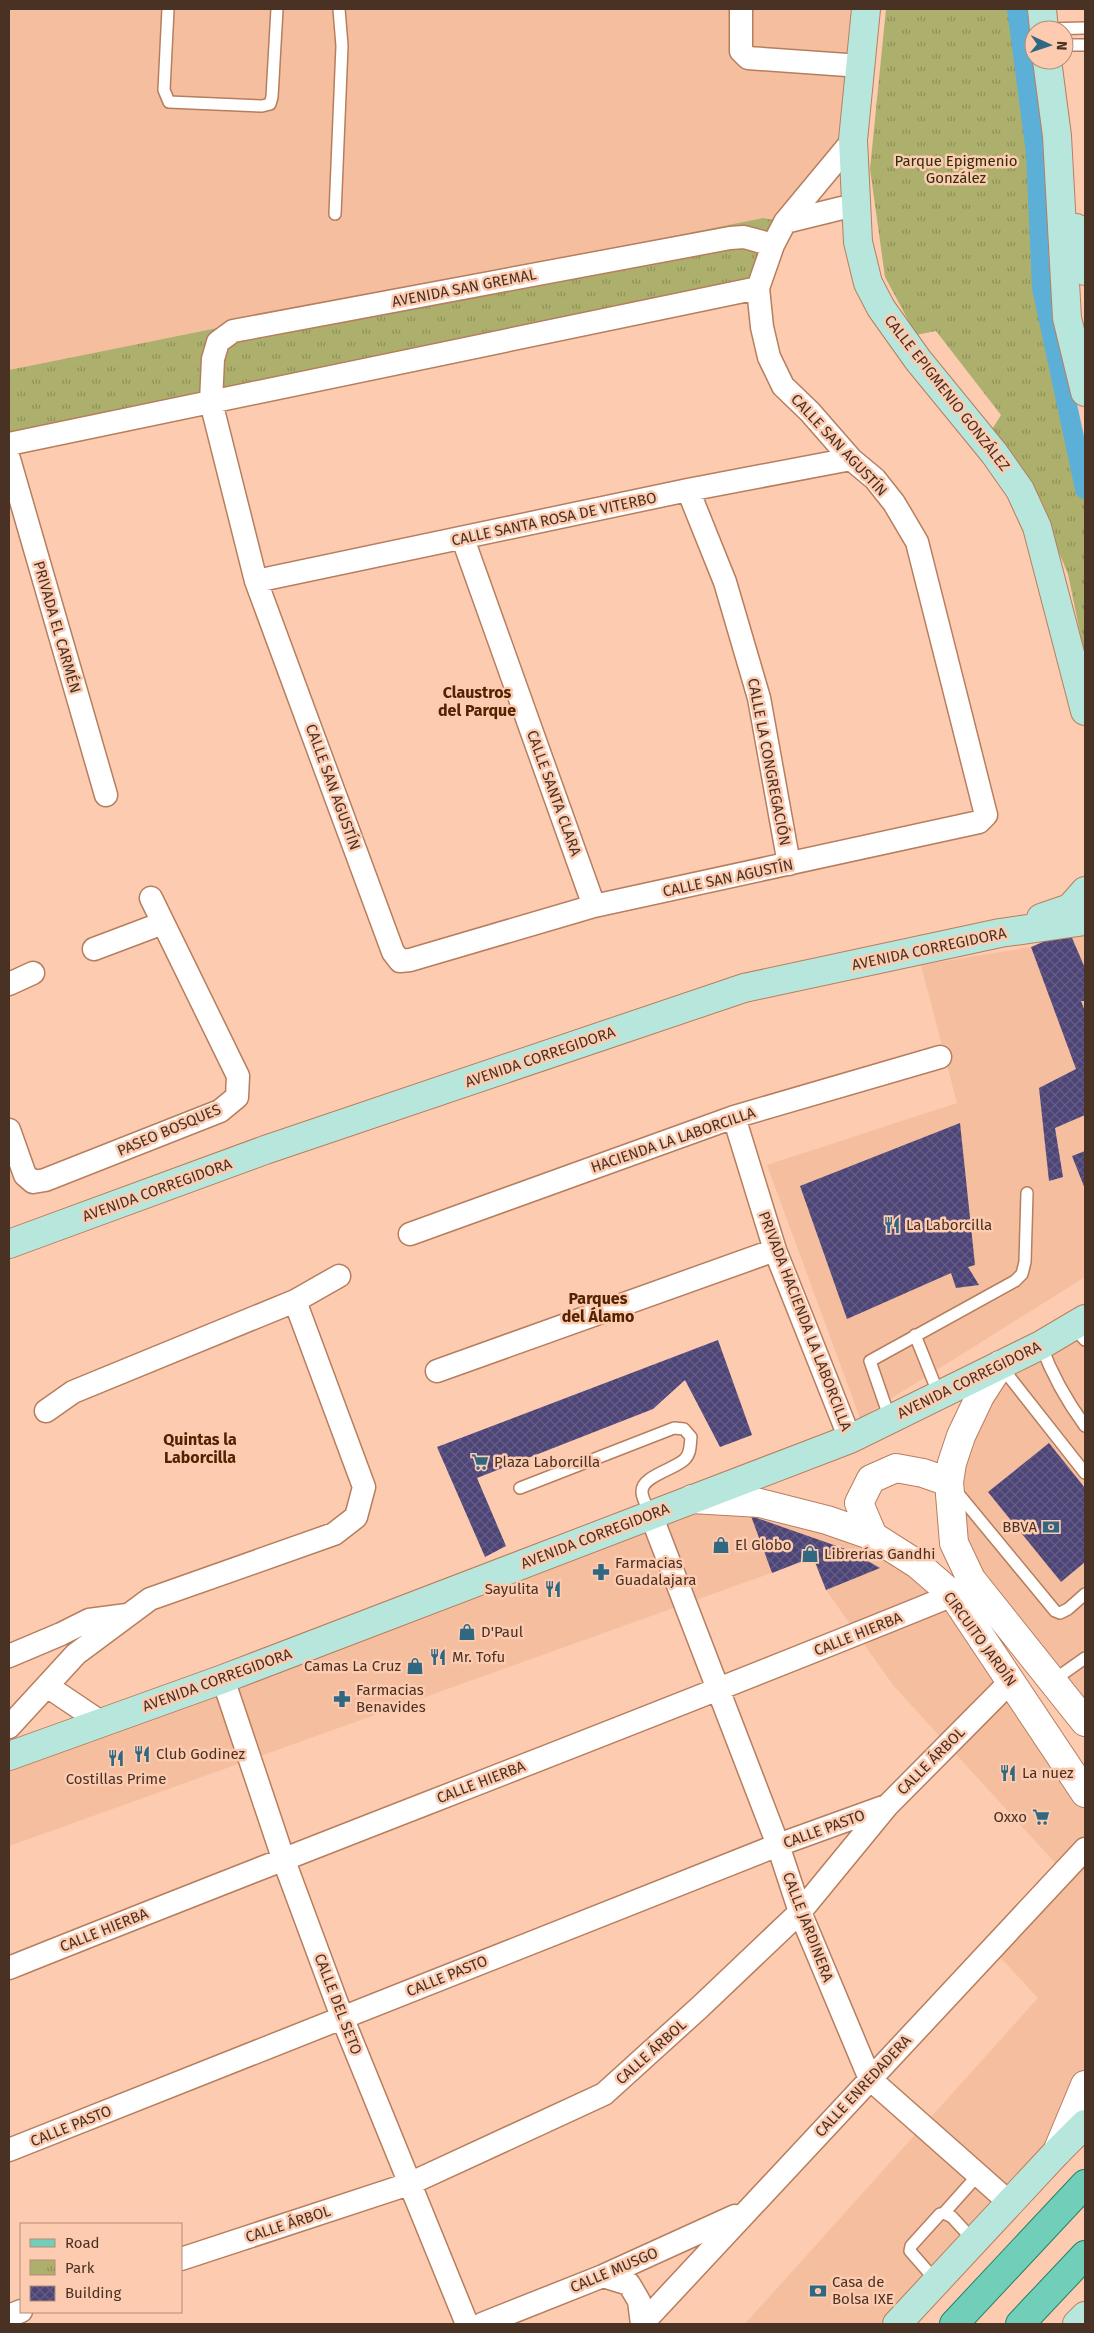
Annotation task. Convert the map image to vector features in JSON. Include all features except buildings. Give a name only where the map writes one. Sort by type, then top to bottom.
[{"type":"main road","name":"CALLE EPIGMENIO GONZÁLEZ","points":[[866,9],[854,140],[858,242],[868,283],[881,308],[918,360],[994,452],[1020,490],[1037,527],[1085,711]]},
{"type":"main road","points":[[1048,70],[1057,136],[1068,318],[1085,392]]},
{"type":"main road","points":[[1057,136],[1085,271]]},
{"type":"main road","points":[[1000,933],[1070,908],[1085,891]]},
{"type":"main road","name":"AVENIDA CORREGIDORA","points":[[9,1244],[265,1150],[744,988],[1000,933],[1085,922]]},
{"type":"main road","name":"AVENIDA CORREGIDORA","points":[[9,1756],[223,1679],[850,1440],[1041,1345],[1081,1329]]},
{"type":"main road","points":[[897,2324],[1085,2124]]},
{"type":"main road","points":[[1052,2219],[1055,2200],[1085,2163]]},
{"type":"main road","points":[[954,2324],[1085,2184]]},
{"type":"main road","points":[[1020,2324],[1085,2255]]},
{"type":"main road","points":[[1077,2324],[1085,2316]]},
{"type":"street","points":[[741,9],[741,51],[748,58],[862,66]]},
{"type":"street","name":"CALLE SAN AGUSTÍN","points":[[211,402],[256,581],[393,952],[400,961],[410,960],[594,906],[979,822],[986,815],[917,542],[894,503],[875,479],[851,459],[810,412],[783,386],[768,357],[762,327],[758,288],[773,245],[784,222],[854,140]]},
{"type":"street","points":[[784,222],[842,208],[856,207]]},
{"type":"street","name":"AVENIDA SAN GREMAL","points":[[211,402],[213,359],[218,342],[233,331],[730,238],[744,237],[773,245]]},
{"type":"street","points":[[9,444],[758,288]]},
{"type":"street","name":"PRIVADA EL CARMÉN","points":[[9,459],[106,795]]},
{"type":"street","name":"CALLE SANTA ROSA DE VITERBO","points":[[256,581],[463,539],[688,490],[851,459]]},
{"type":"street","name":"CALLE LA CONGREGACIÓN","points":[[688,490],[725,582],[759,698],[789,864]]},
{"type":"street","name":"CALLE SANTA CLARA","points":[[463,539],[594,906]]},
{"type":"street","name":"PASEO BOSQUES","points":[[9,1130],[24,1175],[33,1182],[45,1180],[220,1111],[237,1097],[238,1076],[151,898]]},
{"type":"street","points":[[94,949],[163,923]]},
{"type":"street","points":[[9,984],[33,974]]},
{"type":"street","name":"HACIENDA LA LABORCILLA","points":[[410,1234],[734,1117],[940,1057]]},
{"type":"street","name":"PRIVADA HACIENDA LA LABORCILLA","points":[[734,1117],[775,1250],[850,1440]]},
{"type":"street","points":[[437,1371],[775,1250]]},
{"type":"street","points":[[46,1411],[73,1392],[295,1301],[339,1276]]},
{"type":"street","points":[[9,1726],[76,1654],[150,1599],[334,1534],[356,1517],[364,1487],[295,1301]]},
{"type":"street","name":"CIRCUITO JARDÍN","points":[[1000,1365],[980,1396],[961,1436],[949,1482],[954,1543],[971,1579],[1085,1722]]},
{"type":"street","points":[[873,1536],[859,1503],[871,1479],[896,1468],[923,1473],[949,1482]]},
{"type":"street","name":"CIRCUITO JARDÍN","points":[[692,1499],[760,1503],[827,1520],[873,1536],[917,1564],[953,1595],[1085,1793]]},
{"type":"street","name":"CALLE JARDINERA","points":[[650,1515],[778,1845],[800,1912],[870,2079],[1010,2203]]},
{"type":"street","name":"CALLE HIERBA","points":[[9,1968],[283,1858],[719,1690],[953,1595]]},
{"type":"street","points":[[9,1656],[61,1634],[88,1620],[128,1614]]},
{"type":"street","name":"CALLE DEL SETO","points":[[223,1679],[283,1858],[342,2017],[466,2324]]},
{"type":"street","name":"CALLE ÁRBOL","points":[[182,2259],[409,2184],[604,2094],[700,2007],[800,1912],[887,1806],[1011,1681]]},
{"type":"street","points":[[46,1686],[102,1723]]},
{"type":"street","name":"CALLE PASTO","points":[[9,2150],[778,1845],[887,1806]]},
{"type":"street","name":"CALLE ENREDADERA","points":[[642,2324],[745,2211],[1085,1849]]},
{"type":"street","points":[[1057,2152],[1085,2085]]},
{"type":"street","name":"CALLE MUSGO","points":[[482,2324],[603,2276],[745,2211]]},
{"type":"street","points":[[603,2276],[629,2284],[639,2301],[642,2324]]},
{"type":"lane","points":[[168,9],[164,90],[169,102],[262,106],[270,104],[272,97],[277,9]]},
{"type":"lane","points":[[335,214],[342,46],[339,9]]},
{"type":"lane","points":[[890,1419],[870,1361],[1015,1281],[1022,1274],[1025,1262],[1027,1193]]},
{"type":"lane","points":[[915,1335],[939,1395]]},
{"type":"lane","points":[[1041,1345],[1052,1375],[1066,1401],[1085,1426]]},
{"type":"lane","points":[[1000,1365],[1085,1473]]},
{"type":"lane","points":[[520,1488],[674,1428],[684,1429],[691,1436],[690,1450],[684,1460],[643,1486],[642,1493],[650,1515]]},
{"type":"lane","points":[[949,1482],[1055,1611],[1060,1613],[1068,1609],[1085,1594]]},
{"type":"lane","points":[[1049,1678],[1085,1658]]},
{"type":"lane","points":[[937,2282],[910,2251],[911,2246],[978,2175]]},
{"type":"lane","points":[[944,2213],[952,2217],[974,2241]]},
{"type":"shaded area","points":[[9,9],[866,9],[853,140],[785,222],[763,218],[9,370]]},
{"type":"shaded area","points":[[1069,931],[1085,932],[1085,1277],[860,1418],[767,1165],[957,1103],[921,965],[1031,947]]},
{"type":"shaded area","points":[[1085,1319],[1085,1722],[971,1579],[949,1482],[980,1396]]},
{"type":"shaded area","points":[[692,1499],[760,1503],[917,1564],[1085,1793],[1085,2085],[1057,2152],[897,2324],[745,2324],[1038,1998],[999,1956],[1068,1877],[893,1685],[826,1590],[813,1558],[9,1846],[9,1756]]},
{"type":"green space","name":"Parque Epigmenio González","points":[[886,9],[1026,9],[1027,20],[1024,20],[1024,70],[1032,70],[1049,245],[1041,286],[1085,498],[1085,657],[1068,574],[1035,495],[991,431],[1001,415],[936,331],[916,335],[885,277],[870,169]]},
{"type":"green space","points":[[763,218],[785,222],[758,288],[9,444],[9,370]]},
{"type":"waterway","points":[[1017,9],[1036,153],[1042,288],[1085,489]]},
{"type":"place","name":"La Laborcilla","points":[[892,1225]]},
{"type":"place","name":"Plaza Laborcilla","points":[[480,1462]]},
{"type":"place","name":"BBVA","points":[[1051,1527]]},
{"type":"place","name":"El Globo","points":[[721,1545]]},
{"type":"place","name":"Librerías Gandhi","points":[[810,1554]]},
{"type":"place","name":"Farmacias Guadalajara","points":[[601,1572]]},
{"type":"place","name":"Sayulita","points":[[553,1589]]},
{"type":"place","name":"D'Paul","points":[[467,1632]]},
{"type":"place","name":"Mr. Tofu","points":[[438,1657]]},
{"type":"place","name":"Camas La Cruz","points":[[415,1666]]},
{"type":"place","name":"Farmacias Benavides","points":[[342,1699]]},
{"type":"place","name":"Club Godinez","points":[[142,1754]]},
{"type":"place","name":"Costillas Prime","points":[[116,1758]]},
{"type":"place","name":"La nuez","points":[[1008,1773]]},
{"type":"place","name":"Oxxo","points":[[1041,1817]]},
{"type":"place","name":"Casa de Bolsa IXE","points":[[818,2291]]},
{"type":"district","name":"Claustros del Parque","points":[[477,701]]},
{"type":"district","name":"Parques del Álamo","points":[[598,1307]]},
{"type":"district","name":"Quintas la Laborcilla","points":[[200,1448]]}]
